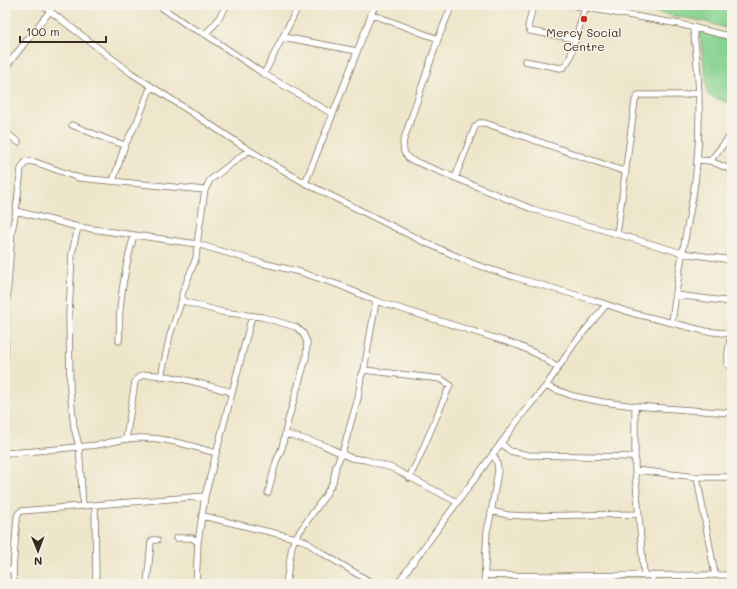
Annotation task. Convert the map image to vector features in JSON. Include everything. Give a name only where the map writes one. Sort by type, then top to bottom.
[{"type":"street","points":[[42,5],[131,73],[249,150],[305,183],[422,241],[474,264],[632,313],[705,331],[732,334],[728,352],[728,365]]},
{"type":"street","points":[[158,5],[190,28],[205,34],[264,74],[333,114]]},
{"type":"street","points":[[205,34],[215,24],[227,5]]},
{"type":"street","points":[[264,74],[299,5]]},
{"type":"street","points":[[305,183],[375,5]]},
{"type":"street","points":[[452,5],[438,40],[403,142],[404,152],[409,159],[532,209],[682,253],[732,260]]},
{"type":"street","points":[[571,5],[659,20],[732,37]]},
{"type":"street","points":[[525,61],[560,68],[564,67],[570,58],[585,8]]},
{"type":"street","points":[[532,10],[528,27],[530,31],[576,39]]},
{"type":"street","points":[[5,68],[50,11]]},
{"type":"street","points":[[371,14],[438,40]]},
{"type":"street","points":[[672,323],[697,160],[699,92],[697,56],[693,28]]},
{"type":"street","points":[[283,37],[357,51]]},
{"type":"street","points":[[113,181],[125,145],[137,122],[151,86]]},
{"type":"street","points":[[617,234],[635,101],[638,95],[684,95],[699,92]]},
{"type":"street","points":[[455,178],[475,127],[479,123],[485,123],[626,172]]},
{"type":"street","points":[[72,125],[125,145]]},
{"type":"street","points":[[5,132],[18,142]]},
{"type":"street","points":[[710,161],[732,134]]},
{"type":"street","points":[[161,377],[170,335],[182,299],[182,294],[196,258],[205,190],[210,180],[249,150]]},
{"type":"street","points":[[697,160],[710,161],[732,170]]},
{"type":"street","points":[[5,360],[6,310],[12,231],[21,169],[26,161],[35,162],[79,178],[205,190]]},
{"type":"street","points":[[16,211],[78,226],[197,244],[252,261],[300,272],[339,285],[376,301],[517,345],[539,355],[558,368]]},
{"type":"street","points":[[78,226],[72,253],[69,334],[70,389],[74,427],[79,446],[83,506]]},
{"type":"street","points":[[119,341],[123,283],[127,258],[134,235]]},
{"type":"street","points":[[676,295],[732,302]]},
{"type":"street","points":[[182,299],[203,308],[262,317],[296,327],[303,333],[307,342],[306,358],[287,424],[286,434],[276,462],[268,493]]},
{"type":"street","points":[[286,584],[292,546],[295,538],[326,496],[333,482],[336,466],[358,398],[376,301]]},
{"type":"street","points":[[397,584],[493,453],[546,386],[574,344],[606,305]]},
{"type":"street","points":[[196,584],[198,542],[205,496],[252,316]]},
{"type":"street","points":[[364,370],[441,380],[450,385],[410,478]]},
{"type":"street","points":[[126,439],[135,382],[137,378],[142,375],[176,379],[232,392]]},
{"type":"street","points":[[546,386],[573,396],[603,402],[635,406],[732,413]]},
{"type":"street","points":[[635,406],[634,457],[644,576]]},
{"type":"street","points":[[286,434],[321,444],[351,458],[366,460],[392,468],[457,502]]},
{"type":"street","points":[[5,453],[28,452],[138,438],[163,439],[216,453]]},
{"type":"street","points":[[501,443],[510,451],[528,455],[634,457]]},
{"type":"street","points":[[484,584],[487,531],[498,467],[493,453]]},
{"type":"street","points":[[635,470],[697,477],[732,477]]},
{"type":"street","points":[[697,477],[715,575]]},
{"type":"street","points":[[14,584],[13,569],[18,514],[21,511],[205,496]]},
{"type":"street","points":[[95,505],[96,584]]},
{"type":"street","points":[[491,511],[508,515],[526,516],[639,514]]},
{"type":"street","points":[[203,516],[305,541],[374,584]]},
{"type":"street","points":[[176,538],[192,538],[198,542]]},
{"type":"street","points":[[147,584],[151,542],[156,540]]},
{"type":"street","points":[[5,570],[13,569]]},
{"type":"street","points":[[484,575],[732,575]]},
{"type":"street","points":[[652,576],[652,584]]},
{"type":"green space","points":[[632,5],[732,5],[732,30],[706,22],[632,8]]},
{"type":"green space","points":[[693,28],[732,37],[732,104],[708,95],[700,36]]},
{"type":"place","name":"Mercy Social Centre","points":[[584,19]]}]
